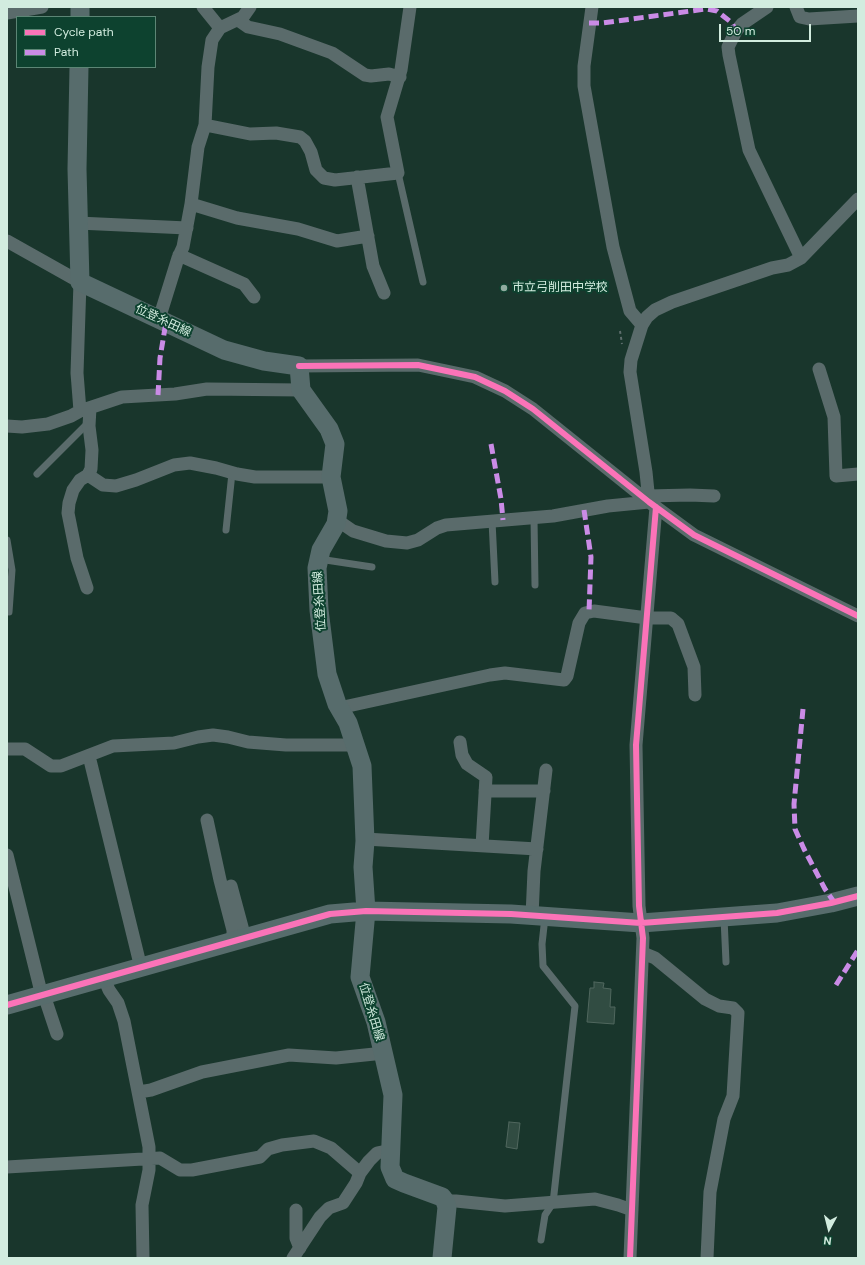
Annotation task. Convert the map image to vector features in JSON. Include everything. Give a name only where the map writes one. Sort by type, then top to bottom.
[{"type":"main road","points":[[79,68],[77,169],[80,282]]},
{"type":"main road","name":"位登糸田線","points":[[80,282],[224,350],[264,361],[299,366]]},
{"type":"main road","points":[[299,366],[301,390],[329,429],[335,444],[331,477],[338,511],[337,520]]},
{"type":"main road","name":"位登糸田線","points":[[337,520],[320,550],[317,568],[319,610],[327,674],[339,708],[348,723],[362,766],[365,839],[363,867],[366,911],[360,977],[376,1022],[393,1095],[390,1167],[395,1179],[442,1198],[445,1201]]},
{"type":"main road","points":[[7,1005],[330,914],[366,911],[538,916],[641,924],[777,913],[831,903],[858,896]]},
{"type":"main road","points":[[442,1258],[447,1207],[445,1201]]},
{"type":"street","points":[[7,13],[42,7]]},
{"type":"street","points":[[203,7],[220,28]]},
{"type":"street","points":[[159,319],[183,247],[192,204],[198,147],[205,125],[208,67],[212,40],[220,28],[243,17],[250,7]]},
{"type":"street","points":[[205,125],[250,134],[276,133],[300,137],[306,141],[316,170],[324,178],[336,180],[398,173],[387,117],[400,77],[410,7]]},
{"type":"street","points":[[592,7],[584,66],[584,86],[617,261],[630,311],[642,325]]},
{"type":"street","points":[[767,7],[742,24],[736,31],[728,47],[729,55],[749,150],[802,258]]},
{"type":"street","points":[[796,7],[800,17],[809,19],[858,16]]},
{"type":"street","points":[[238,20],[248,28],[280,34],[332,53],[365,75],[371,76],[389,74],[400,77]]},
{"type":"street","points":[[357,178],[373,266],[384,293]]},
{"type":"street","points":[[630,1258],[643,938],[639,906],[636,745],[646,618],[651,502],[630,372],[631,360],[642,325],[647,317],[655,310],[672,302],[772,268],[788,265],[802,258],[858,199]]},
{"type":"street","points":[[192,204],[237,218],[298,229],[337,241],[368,236]]},
{"type":"street","points":[[78,223],[187,228]]},
{"type":"street","points":[[7,241],[80,282],[77,373],[89,422],[92,450],[91,469],[88,475],[80,480],[73,490],[68,513],[77,558],[87,588]]},
{"type":"street","points":[[179,256],[244,284],[254,297]]},
{"type":"street","points":[[299,366],[418,365],[475,376],[505,391],[533,409],[694,535],[858,616]]},
{"type":"street","points":[[819,369],[834,417],[836,476],[858,474]]},
{"type":"street","points":[[7,426],[22,427],[48,424],[71,416],[85,409],[122,397],[175,394],[207,389],[301,390]]},
{"type":"street","points":[[88,475],[104,485],[116,486],[174,466],[190,463],[255,477],[331,477]]},
{"type":"street","points":[[337,520],[353,531],[386,541],[407,543],[418,540],[437,528],[446,525],[534,518],[651,502],[690,495],[714,496]]},
{"type":"street","points":[[339,708],[505,673],[564,680],[568,676],[579,623],[585,613],[594,611],[646,618],[671,618],[678,624],[694,667],[695,695]]},
{"type":"street","points":[[7,749],[25,749],[51,766],[61,766],[113,746],[174,743],[213,735],[248,742],[286,746],[355,744]]},
{"type":"street","points":[[460,742],[462,755],[467,764],[486,777],[482,846]]},
{"type":"street","points":[[89,756],[141,968]]},
{"type":"street","points":[[538,916],[534,872],[546,770]]},
{"type":"street","points":[[486,791],[544,791]]},
{"type":"street","points":[[207,820],[233,930],[239,940]]},
{"type":"street","points":[[365,839],[537,849]]},
{"type":"street","points":[[7,855],[40,988],[44,995],[57,1034]]},
{"type":"street","points":[[231,886],[239,940]]},
{"type":"street","points":[[642,953],[655,958],[705,999],[719,1006],[733,1008],[738,1013],[733,1096],[724,1119],[710,1192],[707,1258]]},
{"type":"street","points":[[104,978],[109,990],[118,1003],[124,1021],[149,1147],[149,1170],[142,1205],[143,1258]]},
{"type":"street","points":[[139,1092],[151,1090],[202,1072],[282,1057],[336,1058],[384,1053]]},
{"type":"street","points":[[7,1167],[160,1158],[180,1170],[192,1170],[260,1157],[268,1149],[282,1144],[314,1140],[331,1148],[360,1173]]},
{"type":"street","points":[[296,1253],[320,1217],[329,1208],[343,1203],[356,1184],[360,1173],[377,1153],[391,1150]]},
{"type":"street","points":[[445,1201],[505,1206],[596,1199],[618,1204],[632,1210]]},
{"type":"street","points":[[296,1210],[296,1253]]},
{"type":"lane","points":[[398,173],[423,282]]},
{"type":"lane","points":[[37,474],[89,422]]},
{"type":"lane","points":[[226,530],[232,473]]},
{"type":"lane","points":[[534,518],[535,585]]},
{"type":"lane","points":[[492,521],[495,582]]},
{"type":"lane","points":[[7,540],[12,570],[9,612]]},
{"type":"lane","points":[[319,559],[372,568]]},
{"type":"lane","points":[[538,916],[543,966],[575,1006],[553,1203],[546,1215],[541,1240]]},
{"type":"lane","points":[[724,917],[726,962]]},
{"type":"building","points":[[594,982],[604,983],[603,988],[611,989],[610,1007],[615,1007],[614,1024],[587,1022],[590,988],[594,988]]},
{"type":"building","points":[[509,1122],[520,1123],[517,1149],[506,1147]]},
{"type":"marked path","points":[[589,23],[602,23],[706,9],[717,11],[732,23],[736,31]]},
{"type":"marked path","points":[[158,395],[160,358],[166,322]]},
{"type":"marked path","points":[[491,444],[501,499],[503,520]]},
{"type":"marked path","points":[[584,510],[591,557],[589,612]]},
{"type":"marked path","points":[[803,709],[794,804],[795,829],[825,889],[834,902]]},
{"type":"marked path","points":[[836,985],[858,950]]},
{"type":"cycle path","points":[[299,366],[418,365],[475,377],[505,391],[533,409],[649,502],[694,535],[858,616]]},
{"type":"cycle path","points":[[630,1258],[643,938],[639,906],[636,745],[656,507]]},
{"type":"cycle path","points":[[7,1005],[330,914],[366,911],[511,914],[641,923],[777,913],[831,903],[858,896]]},
{"type":"place","name":"市立弓削田中学校","points":[[504,288]]}]
